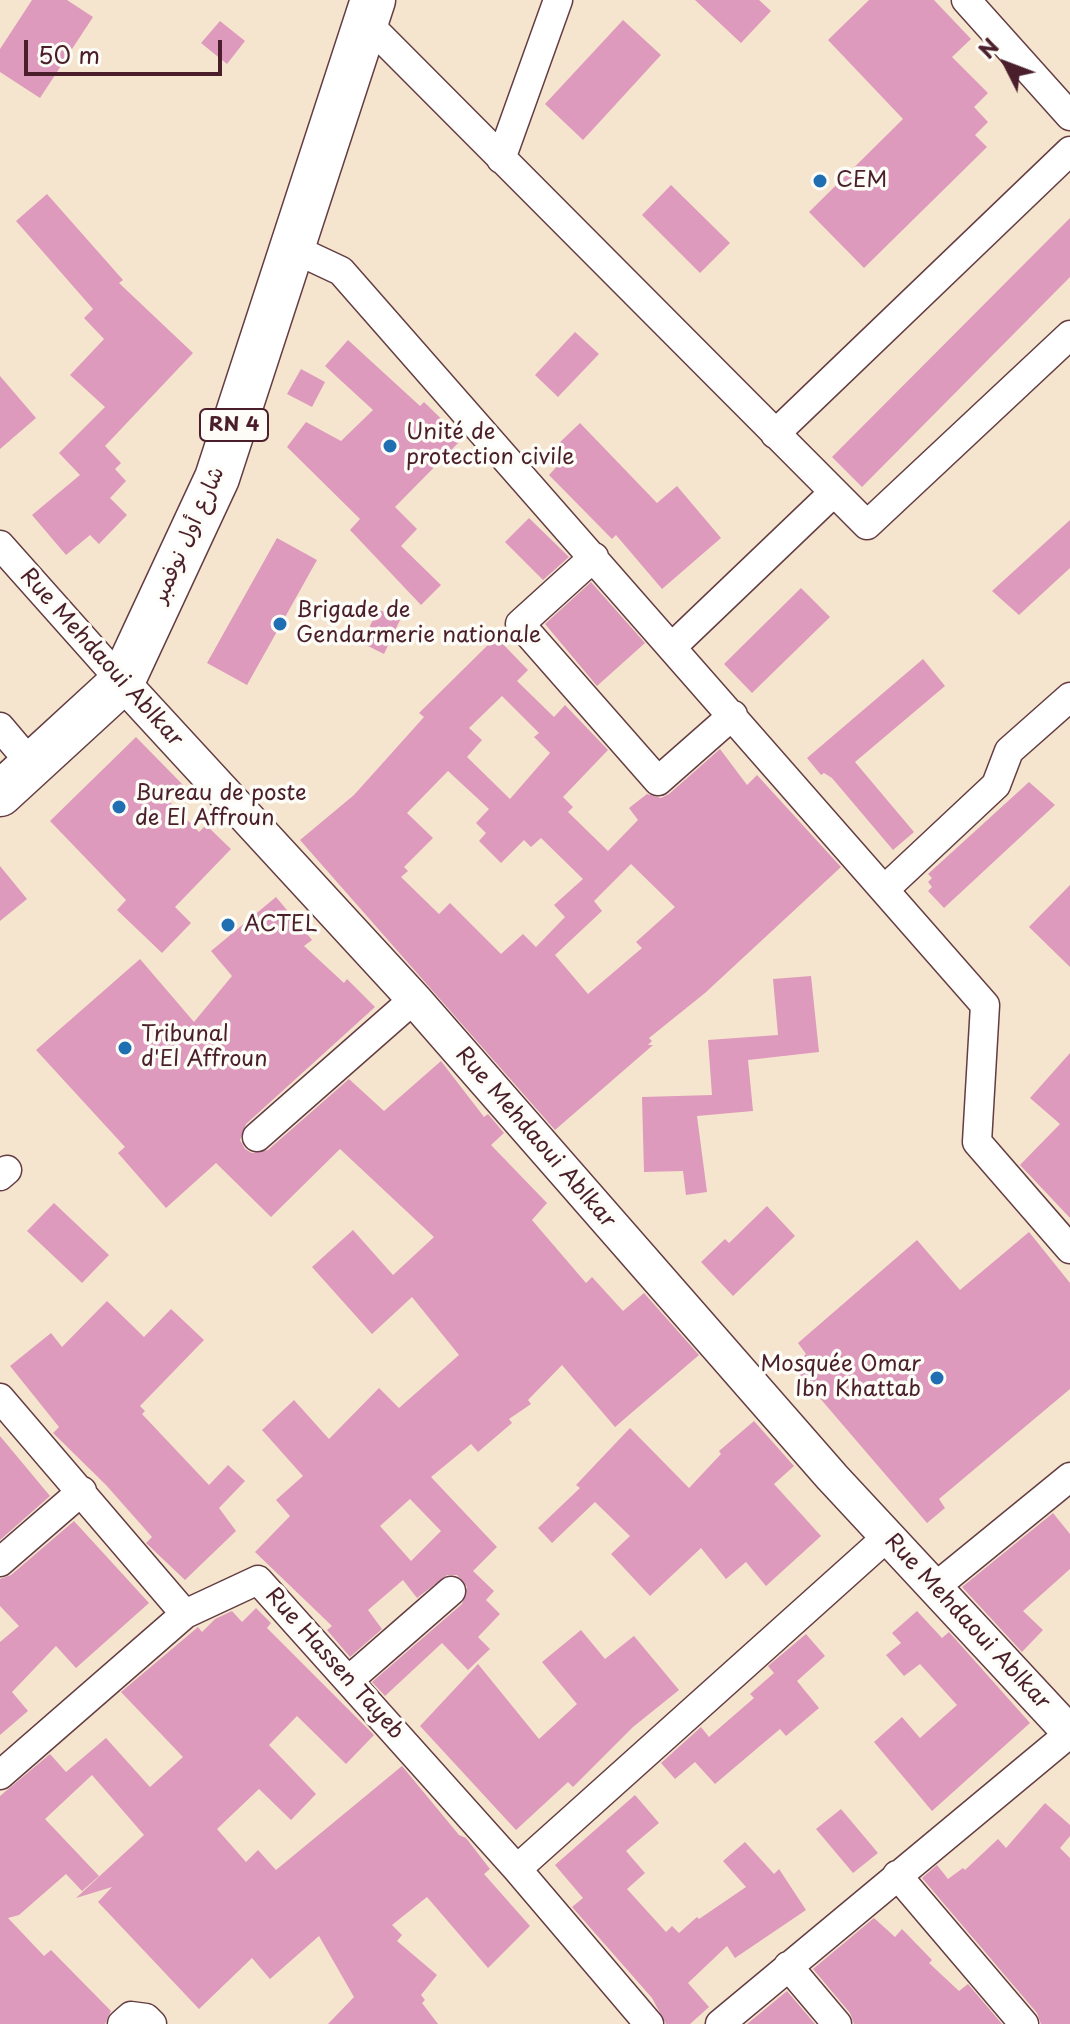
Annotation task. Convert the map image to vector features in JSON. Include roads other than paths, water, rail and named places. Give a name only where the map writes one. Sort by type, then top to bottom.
[{"type":"main road","name":"شارع أول نوفمبر","points":[[0,794],[122,682],[217,478],[369,11]]},
{"type":"street","points":[[501,159],[558,0]]},
{"type":"street","points":[[966,0],[1070,116]]},
{"type":"street","points":[[369,11],[501,159],[867,525],[1070,335]]},
{"type":"street","points":[[775,434],[1070,151]]},
{"type":"street","points":[[292,248],[341,271],[985,1005],[977,1142],[1070,1249]]},
{"type":"street","points":[[673,646],[833,493]]},
{"type":"street","name":"Rue Mehdaoui Ablkar","points":[[0,545],[414,999],[887,1537],[1070,1733]]},
{"type":"street","points":[[594,557],[520,624],[658,781],[733,715]]},
{"type":"street","points":[[885,889],[996,785],[1009,751],[1070,697]]},
{"type":"street","points":[[0,727],[33,766]]},
{"type":"street","points":[[257,1137],[414,999]]},
{"type":"street","points":[[0,1398],[185,1614],[0,1775]]},
{"type":"street","points":[[934,1588],[1070,1477]]},
{"type":"street","points":[[0,1562],[82,1491]]},
{"type":"street","points":[[517,1869],[887,1537]]},
{"type":"street","name":"Rue Hassen Tayeb","points":[[185,1614],[258,1580],[517,1869],[649,2024]]},
{"type":"street","points":[[349,1680],[451,1591]]},
{"type":"street","points":[[720,2024],[1070,1733]]},
{"type":"street","points":[[897,1875],[1024,2024]]},
{"type":"street","points":[[788,1966],[837,2024]]},
{"type":"street","points":[[122,2024],[131,2016],[146,2018],[152,2024]]},
{"type":"place","name":"CEM","points":[[820,181]]},
{"type":"place","name":"Unité de protection civile","points":[[390,446]]},
{"type":"place","name":"Brigade de Gendarmerie nationale","points":[[280,624]]},
{"type":"place","name":"Bureau de poste de El Affroun","points":[[119,807]]},
{"type":"place","name":"ACTEL","points":[[228,925]]},
{"type":"place","name":"Tribunal d'El Affroun","points":[[125,1048]]},
{"type":"place","name":"Mosquée Omar Ibn Khattab","points":[[937,1378]]}]
